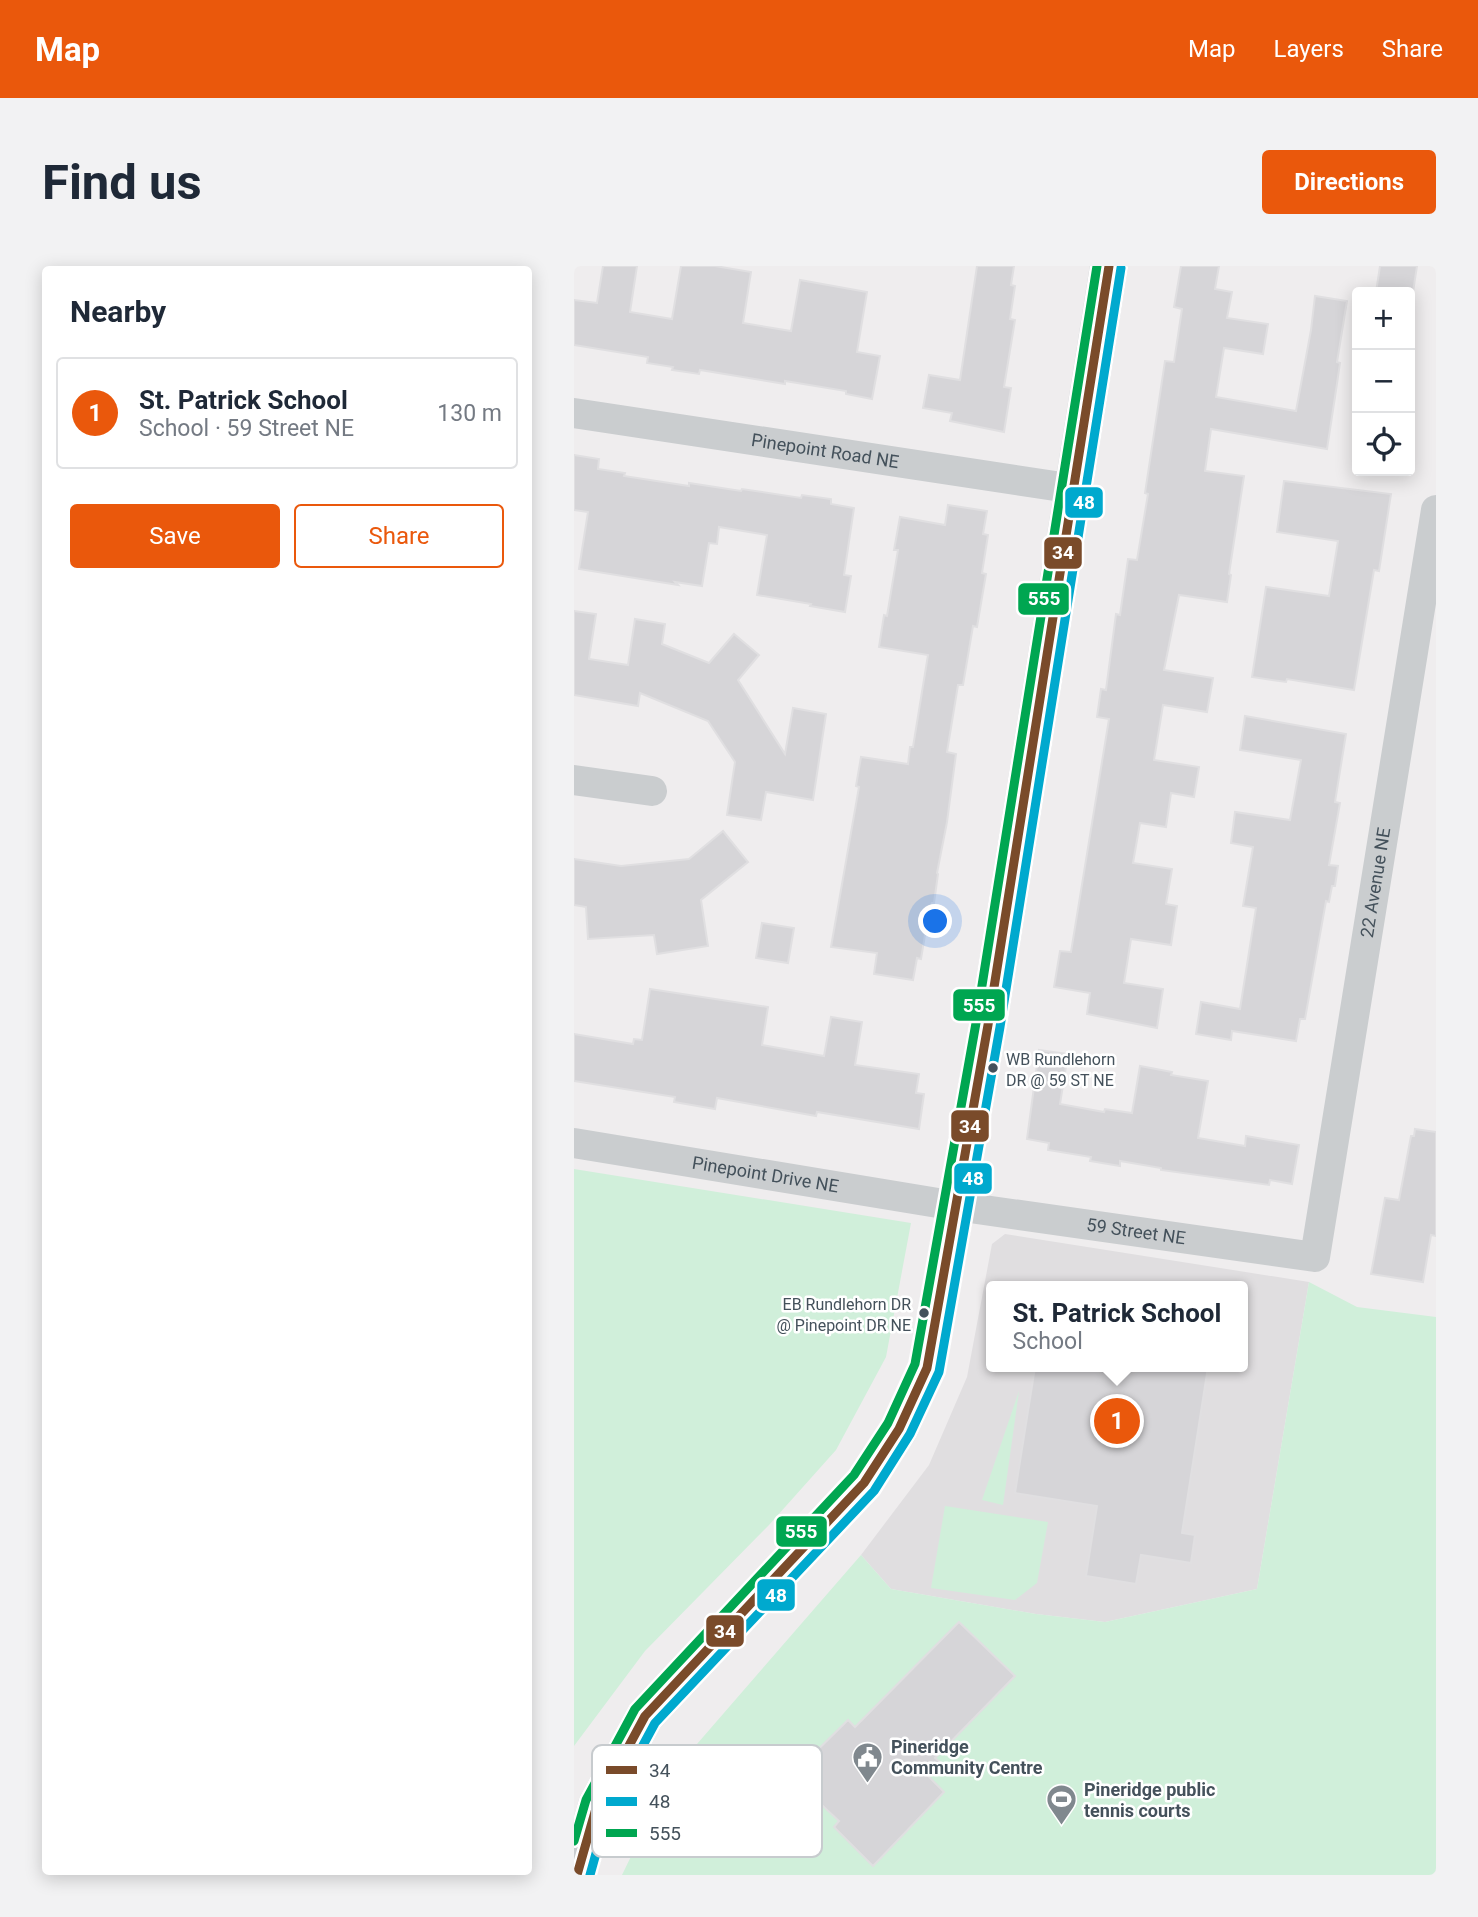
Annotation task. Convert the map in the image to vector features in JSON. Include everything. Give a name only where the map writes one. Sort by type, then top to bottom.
[{"type":"street","points":[[629,1745],[645,1716],[864,1483],[899,1429],[927,1368],[988,1025],[1109,266]]},
{"type":"street","name":"Pinepoint Road NE","points":[[574,413],[1075,489]]},
{"type":"street","name":"22 Avenue NE","points":[[1315,1257],[1436,510]]},
{"type":"street","points":[[574,779],[652,791]]},
{"type":"street","name":"Pinepoint Drive NE","points":[[574,1143],[956,1206]]},
{"type":"street","name":"59 Street NE","points":[[956,1206],[1315,1257]]},
{"type":"street","points":[[577,1875],[592,1822]]},
{"type":"shaded area","points":[[1005,1234],[1309,1282],[1257,1589],[1105,1622],[1036,1614],[891,1589],[861,1555],[929,1465],[967,1377],[992,1244]]},
{"type":"green space","points":[[574,1169],[911,1223],[886,1357],[836,1450],[769,1525],[645,1651],[574,1746]]},
{"type":"green space","points":[[1309,1282],[1357,1307],[1436,1317],[1436,1875],[622,1875],[631,1857],[822,1857],[822,1745],[696,1745],[861,1555],[891,1589],[1036,1614],[1105,1622],[1257,1589]]},
{"type":"green space","points":[[1019,1391],[1003,1505],[982,1500]]},
{"type":"green space","points":[[945,1506],[1048,1522],[1037,1583],[1015,1600],[931,1588]]},
{"type":"building","points":[[603,266],[637,266],[630,312],[672,319],[681,266],[715,266],[751,272],[743,323],[791,331],[800,280],[867,292],[857,352],[880,356],[872,399],[846,394],[846,391],[785,381],[785,384],[700,370],[699,374],[672,370],[673,367],[647,363],[648,357],[574,345],[574,300],[597,303]]},
{"type":"building","points":[[977,266],[1014,266],[1011,285],[1015,286],[1010,319],[1015,320],[1004,387],[1011,388],[1004,432],[950,421],[952,413],[923,408],[929,375],[960,380]]},
{"type":"building","points":[[1181,266],[1219,266],[1215,289],[1232,292],[1227,318],[1268,324],[1263,354],[1224,348],[1216,397],[1296,411],[1315,296],[1347,301],[1327,449],[1211,429],[1205,471],[1244,476],[1227,602],[1179,595],[1164,670],[1213,678],[1207,712],[1163,705],[1154,760],[1199,767],[1194,797],[1171,793],[1166,827],[1140,823],[1133,863],[1172,869],[1166,904],[1177,906],[1171,945],[1131,939],[1124,983],[1163,989],[1157,1028],[1087,1014],[1090,993],[1054,987],[1060,951],[1071,952],[1109,719],[1097,717],[1101,689],[1106,690],[1116,614],[1120,615],[1128,559],[1137,560],[1165,361],[1174,362],[1182,309],[1174,307]]},
{"type":"building","points":[[1380,266],[1417,266],[1414,287],[1377,287]]},
{"type":"building","points":[[574,455],[599,459],[598,469],[625,473],[624,476],[689,486],[689,483],[801,498],[802,495],[831,499],[831,504],[854,508],[844,575],[851,576],[845,612],[757,595],[767,535],[719,527],[717,544],[709,543],[702,586],[675,582],[678,585],[579,569],[588,512],[574,510]]},
{"type":"building","points":[[1284,481],[1391,494],[1379,571],[1374,570],[1354,690],[1287,679],[1286,682],[1252,677],[1266,587],[1329,596],[1338,541],[1277,532]]},
{"type":"building","points":[[948,505],[987,511],[983,534],[988,535],[982,573],[986,574],[977,627],[973,626],[963,685],[958,685],[947,752],[956,754],[947,822],[934,903],[928,917],[921,959],[917,958],[913,980],[874,974],[877,953],[831,947],[859,787],[856,786],[861,757],[908,764],[928,655],[879,647],[898,550],[894,550],[900,517],[945,525]]},
{"type":"building","points":[[574,611],[596,614],[589,659],[628,665],[635,619],[665,624],[662,644],[709,663],[734,634],[759,655],[738,680],[785,754],[793,708],[826,714],[813,800],[766,792],[761,820],[727,815],[735,762],[708,721],[640,693],[638,706],[574,695]]},
{"type":"building","points":[[1245,716],[1346,734],[1335,802],[1340,803],[1329,865],[1338,866],[1335,886],[1332,886],[1329,902],[1326,901],[1305,1019],[1300,1019],[1296,1041],[1232,1031],[1231,1040],[1196,1034],[1201,1002],[1240,1009],[1256,908],[1243,906],[1253,847],[1231,843],[1235,812],[1290,820],[1301,760],[1240,750]]},
{"type":"building","points":[[723,831],[748,862],[701,900],[708,946],[657,954],[654,935],[588,939],[586,907],[574,905],[574,859],[621,866],[689,859]]},
{"type":"building","points":[[762,923],[794,928],[788,963],[756,958]]},
{"type":"building","points":[[650,989],[768,1007],[762,1045],[824,1056],[831,1017],[862,1022],[855,1065],[919,1074],[916,1093],[924,1094],[919,1129],[817,1112],[816,1116],[717,1098],[715,1109],[674,1102],[675,1097],[574,1081],[574,1034],[633,1044],[634,1039],[642,1040]]},
{"type":"building","points":[[1039,1050],[1068,1054],[1060,1104],[1104,1112],[1105,1109],[1132,1113],[1140,1066],[1172,1072],[1171,1075],[1208,1081],[1198,1138],[1245,1146],[1246,1136],[1299,1145],[1292,1184],[1270,1180],[1269,1185],[1161,1170],[1120,1161],[1120,1166],[1090,1161],[1091,1157],[1048,1150],[1049,1143],[1027,1139]]},
{"type":"building","points":[[1415,1129],[1436,1132],[1436,1236],[1431,1235],[1423,1282],[1371,1274],[1385,1198],[1399,1200],[1411,1136],[1414,1136]]},
{"type":"building","points":[[1034,1372],[1207,1372],[1182,1533],[1195,1535],[1191,1563],[1141,1555],[1136,1584],[1086,1576],[1097,1506],[1015,1493]]},
{"type":"building","points":[[959,1622],[1015,1676],[935,1758],[940,1762],[927,1775],[944,1792],[873,1866],[834,1827],[839,1821],[822,1805],[822,1746],[848,1720],[855,1727]]},
{"type":"transit line","name":"555","points":[[616,1745],[635,1709],[854,1475],[888,1423],[915,1364],[976,1023],[1097,266]]},
{"type":"transit line","name":"34","points":[[629,1745],[645,1716],[864,1483],[899,1429],[927,1368],[988,1025],[1109,266]]},
{"type":"transit line","name":"48","points":[[643,1745],[655,1723],[874,1491],[910,1434],[939,1372],[1000,1027],[1121,268]]},
{"type":"transit line","name":"555","points":[[574,1841],[592,1789]]},
{"type":"transit line","name":"34","points":[[577,1875],[592,1822]]},
{"type":"transit line","name":"48","points":[[590,1875],[595,1857]]},
{"type":"place","name":"WB Rundlehorn DR @ 59 ST NE","points":[[993,1068]]},
{"type":"place","name":"EB Rundlehorn DR @ Pinepoint DR NE","points":[[924,1313]]},
{"type":"place","name":"St. Patrick School","points":[[1117,1421]]},
{"type":"place","name":"Pineridge Community Centre","points":[[868,1784]]},
{"type":"place","name":"Pineridge public tennis courts","points":[[1061,1827]]}]
